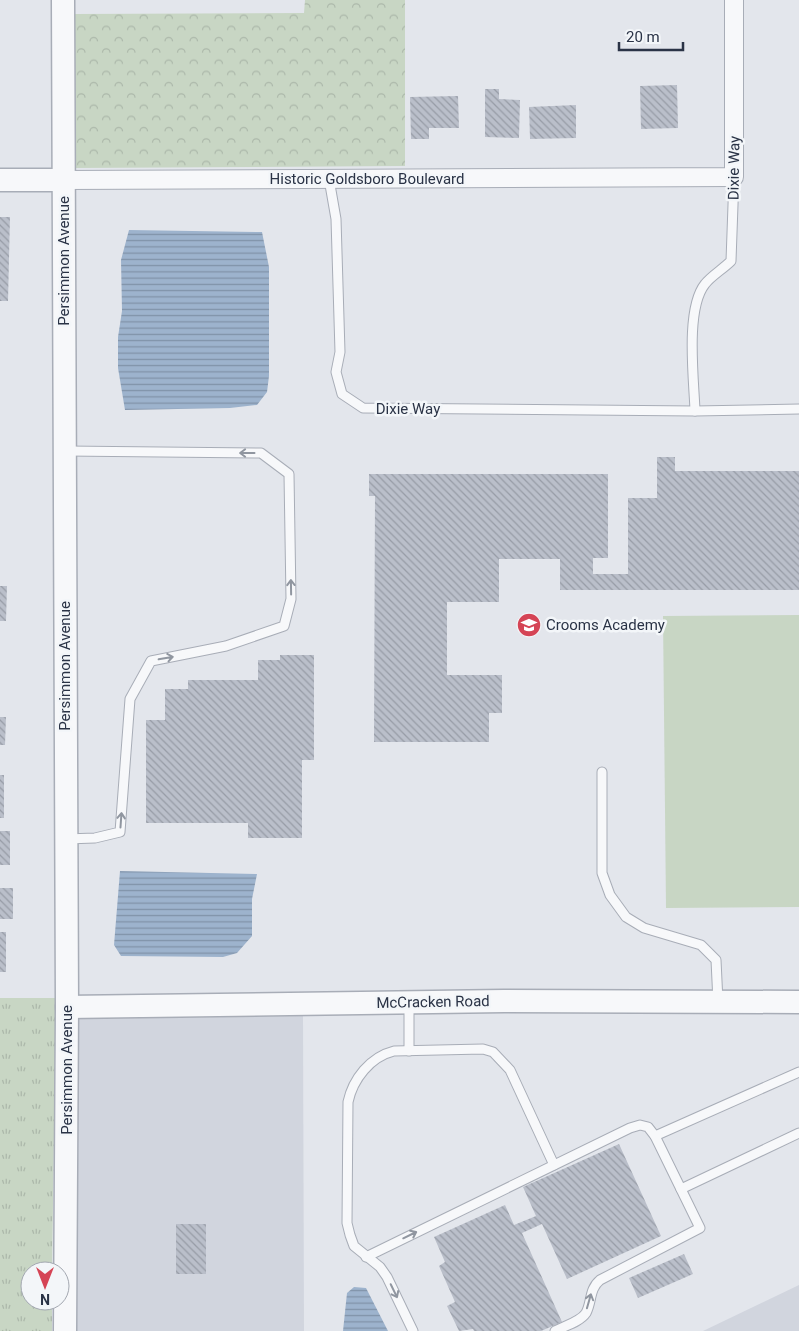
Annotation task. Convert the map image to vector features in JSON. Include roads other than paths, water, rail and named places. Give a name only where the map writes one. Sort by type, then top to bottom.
[{"type":"street","name":"Persimmon Avenue","points":[[63,0],[67,1008],[65,1331]]},
{"type":"street","name":"Dixie Way","points":[[734,0],[734,177]]},
{"type":"street","name":"Historic Goldsboro Boulevard","points":[[0,180],[734,177]]},
{"type":"street","name":"McCracken Road","points":[[67,1008],[504,1001],[799,1002]]},
{"type":"lane","name":"Dixie Way","points":[[695,411],[692,335],[697,299],[704,284],[731,261],[734,177]]},
{"type":"lane","name":"Dixie Way","points":[[329,179],[336,219],[340,352],[336,372],[342,394],[363,408],[695,411],[799,408]]},
{"type":"lane","points":[[65,451],[261,453],[290,474],[291,590],[291,600],[284,626],[226,646],[152,661],[130,699],[120,832],[95,838],[66,839]]},
{"type":"lane","points":[[602,772],[602,873],[610,896],[626,917],[644,928],[701,945],[716,960],[718,1002]]},
{"type":"lane","points":[[408,1003],[409,1051]]},
{"type":"lane","points":[[413,1331],[387,1277],[380,1267],[354,1246],[347,1223],[348,1102],[350,1092],[356,1080],[376,1058],[394,1051],[483,1049],[493,1052],[510,1070],[554,1165]]},
{"type":"lane","points":[[655,1136],[799,1072]]},
{"type":"lane","points":[[366,1257],[640,1125],[648,1126],[655,1136],[700,1228],[594,1284],[585,1313],[581,1318],[555,1331]]},
{"type":"lane","points":[[681,1189],[799,1133]]},
{"type":"water","points":[[129,230],[262,232],[269,267],[269,376],[267,392],[257,405],[230,408],[125,410],[118,368],[118,337],[122,311],[121,260]]},
{"type":"water","points":[[120,871],[257,874],[252,899],[252,936],[237,953],[223,957],[121,956],[114,945]]},
{"type":"water","points":[[354,1287],[366,1288],[388,1331],[343,1331],[347,1293]]},
{"type":"place","name":"Crooms Academy","points":[[529,625]]}]
